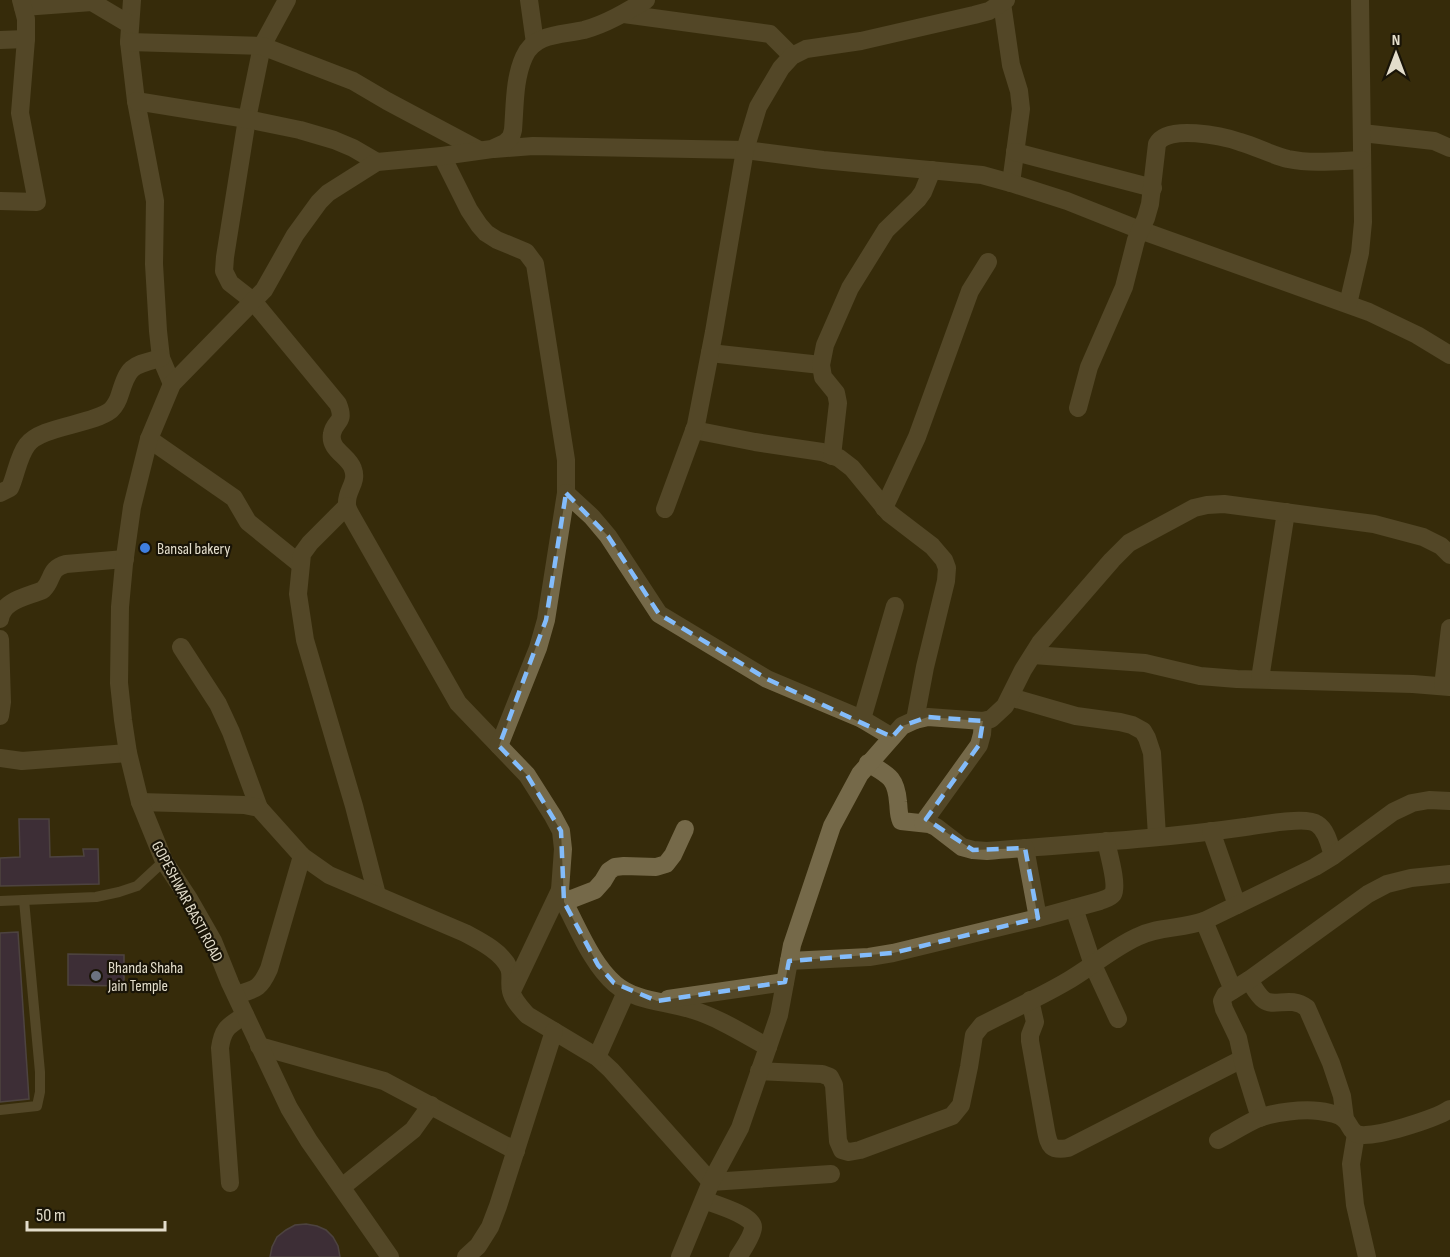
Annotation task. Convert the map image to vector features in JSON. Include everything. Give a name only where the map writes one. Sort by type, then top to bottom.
[{"type":"street","points":[[287,0],[262,46],[247,119],[224,271],[230,283],[254,301],[338,404],[341,419],[332,433],[333,442],[337,450],[352,465],[355,477],[348,495],[347,506],[458,703],[533,783],[561,831],[562,896],[511,992]]},
{"type":"street","points":[[529,0],[535,43]]},
{"type":"street","points":[[129,42],[262,46],[353,81],[387,101],[486,149],[505,143],[511,137],[518,72],[524,55],[535,43],[557,34],[584,30],[624,14],[646,0]]},
{"type":"street","points":[[1348,304],[1360,254],[1363,222],[1360,0]]},
{"type":"street","points":[[665,509],[694,430],[710,353],[745,150],[758,107],[781,68],[792,56],[806,49],[861,41],[974,15],[989,10],[1004,1],[1011,65],[1019,91],[1021,108],[1011,183]]},
{"type":"street","points":[[0,201],[37,202],[20,112],[26,39],[26,19],[22,4],[92,2],[134,8],[129,42],[136,101],[155,201],[154,264],[158,331],[161,358],[172,384]]},
{"type":"street","points":[[624,14],[770,34],[792,56]]},
{"type":"street","points":[[0,40],[26,39]]},
{"type":"street","points":[[136,101],[300,130],[334,140],[377,162]]},
{"type":"street","points":[[1078,408],[1089,367],[1124,287],[1131,256],[1146,218],[1153,188],[1157,144],[1160,138],[1168,134],[1184,133],[1223,137],[1289,159],[1312,162],[1362,160]]},
{"type":"street","points":[[1362,133],[1434,141],[1450,148]]},
{"type":"street","name":"GOPESHWAR BASTI ROAD","points":[[390,1257],[309,1141],[289,1108],[245,1016],[213,941],[164,861],[140,802],[128,753],[119,683],[120,607],[132,507],[149,439],[172,384],[264,290],[295,235],[328,193],[377,162],[486,149],[533,146],[745,150],[982,176],[1067,201],[1140,230],[1369,312],[1417,335],[1450,355]]},
{"type":"street","points":[[1015,152],[1153,188]]},
{"type":"street","points":[[442,156],[479,225],[497,240],[526,252],[535,264],[566,460],[566,493],[546,621],[538,648],[499,746]]},
{"type":"street","points":[[832,456],[838,403],[836,393],[823,377],[821,365],[825,345],[850,288],[886,230],[923,192],[932,170]]},
{"type":"street","points":[[884,508],[917,437],[970,291],[988,262]]},
{"type":"street","points":[[710,353],[821,365]]},
{"type":"street","points":[[0,493],[10,488],[28,444],[38,436],[106,413],[117,403],[126,377],[132,368],[161,358]]},
{"type":"street","points":[[694,430],[822,452],[839,458],[852,468],[889,513],[932,546],[944,560],[947,568],[946,582],[922,676],[915,720]]},
{"type":"street","points":[[149,439],[234,498],[248,522],[300,564]]},
{"type":"street","points":[[566,493],[592,517],[608,536],[658,614],[766,679],[862,719],[892,737]]},
{"type":"street","points":[[682,1256],[711,1182],[740,1128],[779,1016],[792,945],[832,826],[860,774],[902,726],[928,717],[983,721],[991,719],[1005,706],[1040,643],[1128,543],[1194,508],[1224,504],[1374,524],[1423,537],[1442,546],[1450,555]]},
{"type":"street","points":[[347,506],[302,554],[298,594],[305,640],[354,806],[377,895]]},
{"type":"street","points":[[1260,680],[1286,512]]},
{"type":"street","points":[[0,619],[3,609],[8,604],[42,590],[53,570],[59,566],[124,559]]},
{"type":"street","points":[[862,719],[895,606]]},
{"type":"street","points":[[1033,655],[1145,663],[1200,676],[1447,687],[1450,628]]},
{"type":"street","points":[[0,639],[2,702],[0,716]]},
{"type":"street","points":[[181,647],[218,704],[231,732],[259,808],[302,856],[329,875],[482,942],[506,962],[510,971],[511,992],[527,1015],[597,1057],[711,1182]]},
{"type":"street","points":[[1010,697],[1076,716],[1132,725],[1143,731],[1152,753],[1157,836]]},
{"type":"street","points":[[923,823],[979,745],[983,721]]},
{"type":"street","points":[[0,758],[22,760],[128,753]]},
{"type":"street","points":[[868,763],[890,777],[895,784],[898,815],[902,821],[936,827],[962,847],[973,850],[987,851],[1106,841],[1308,820],[1318,824],[1324,832],[1333,856]]},
{"type":"street","points":[[759,1071],[822,1074],[830,1077],[834,1084],[838,1141],[842,1150],[849,1152],[952,1116],[961,1105],[974,1035],[982,1025],[1062,984],[1138,936],[1154,930],[1204,921],[1315,867],[1394,812],[1412,803],[1429,800],[1450,801]]},
{"type":"street","points":[[140,802],[244,805],[259,808]]},
{"type":"street","points":[[562,896],[595,890],[609,871],[615,867],[656,867],[666,864],[673,855],[685,829]]},
{"type":"street","points":[[1211,831],[1237,905]]},
{"type":"street","points":[[789,961],[869,957],[893,953],[1038,918],[1109,898],[1114,892],[1114,884],[1106,841]]},
{"type":"street","points":[[1025,848],[1038,918]]},
{"type":"street","points":[[236,995],[256,989],[265,980],[302,856]]},
{"type":"street","points":[[1260,1118],[1238,1038],[1224,1009],[1222,1001],[1225,995],[1368,894],[1388,884],[1450,874]]},
{"type":"street","points":[[562,896],[598,965],[614,983],[626,992],[693,1010],[716,1019],[768,1047]]},
{"type":"street","points":[[1074,908],[1093,965],[1118,1019]]},
{"type":"street","points":[[1204,921],[1233,990]]},
{"type":"street","points":[[1249,980],[1262,999],[1268,1002],[1293,1001],[1307,1008],[1334,1071],[1342,1096],[1345,1119],[1356,1134],[1377,1134],[1434,1117],[1450,1109]]},
{"type":"street","points":[[657,1001],[785,982]]},
{"type":"street","points":[[597,1057],[626,992]]},
{"type":"street","points":[[1030,1000],[1035,1022],[1030,1041],[1048,1143],[1052,1148],[1060,1150],[1068,1148],[1242,1059]]},
{"type":"street","points":[[230,1183],[221,1036],[227,1027],[245,1016]]},
{"type":"street","points":[[466,1257],[478,1246],[490,1227],[554,1031]]},
{"type":"street","points":[[260,1046],[384,1081],[516,1151]]},
{"type":"street","points":[[342,1187],[413,1130],[431,1105]]},
{"type":"street","points":[[1218,1140],[1260,1118],[1300,1110],[1330,1113],[1345,1119]]},
{"type":"street","points":[[1356,1134],[1352,1164],[1355,1205],[1368,1257]]},
{"type":"street","points":[[711,1182],[831,1174]]},
{"type":"street","points":[[704,1200],[751,1220],[752,1234],[738,1257]]},
{"type":"lane","points":[[0,901],[96,897],[119,892],[137,886],[164,861]]},
{"type":"lane","points":[[0,1110],[37,1106],[40,1092],[24,900]]},
{"type":"highlighted area","points":[[566,493],[608,536],[659,614],[767,679],[892,737],[902,726],[928,717],[983,721],[979,745],[926,819],[973,850],[1025,848],[1038,918],[893,953],[789,961],[785,982],[657,1001],[614,983],[598,965],[564,902],[561,831],[527,775],[499,746],[546,620]]},
{"type":"building","points":[[19,819],[49,819],[50,857],[84,856],[83,849],[98,849],[99,884],[0,886],[0,858],[20,857]]},
{"type":"building","points":[[18,932],[29,1099],[0,1102],[0,933]]},
{"type":"building","name":"Bhanda Shaha Jain Temple","points":[[68,954],[124,955],[124,986],[68,985]]},
{"type":"building","points":[[306,1224],[326,1230],[338,1246],[340,1257],[270,1257],[277,1237],[295,1225]]},
{"type":"place","name":"Bansal bakery","points":[[145,548]]},
{"type":"place","name":"Bhanda Shaha Jain Temple","points":[[96,976]]}]
